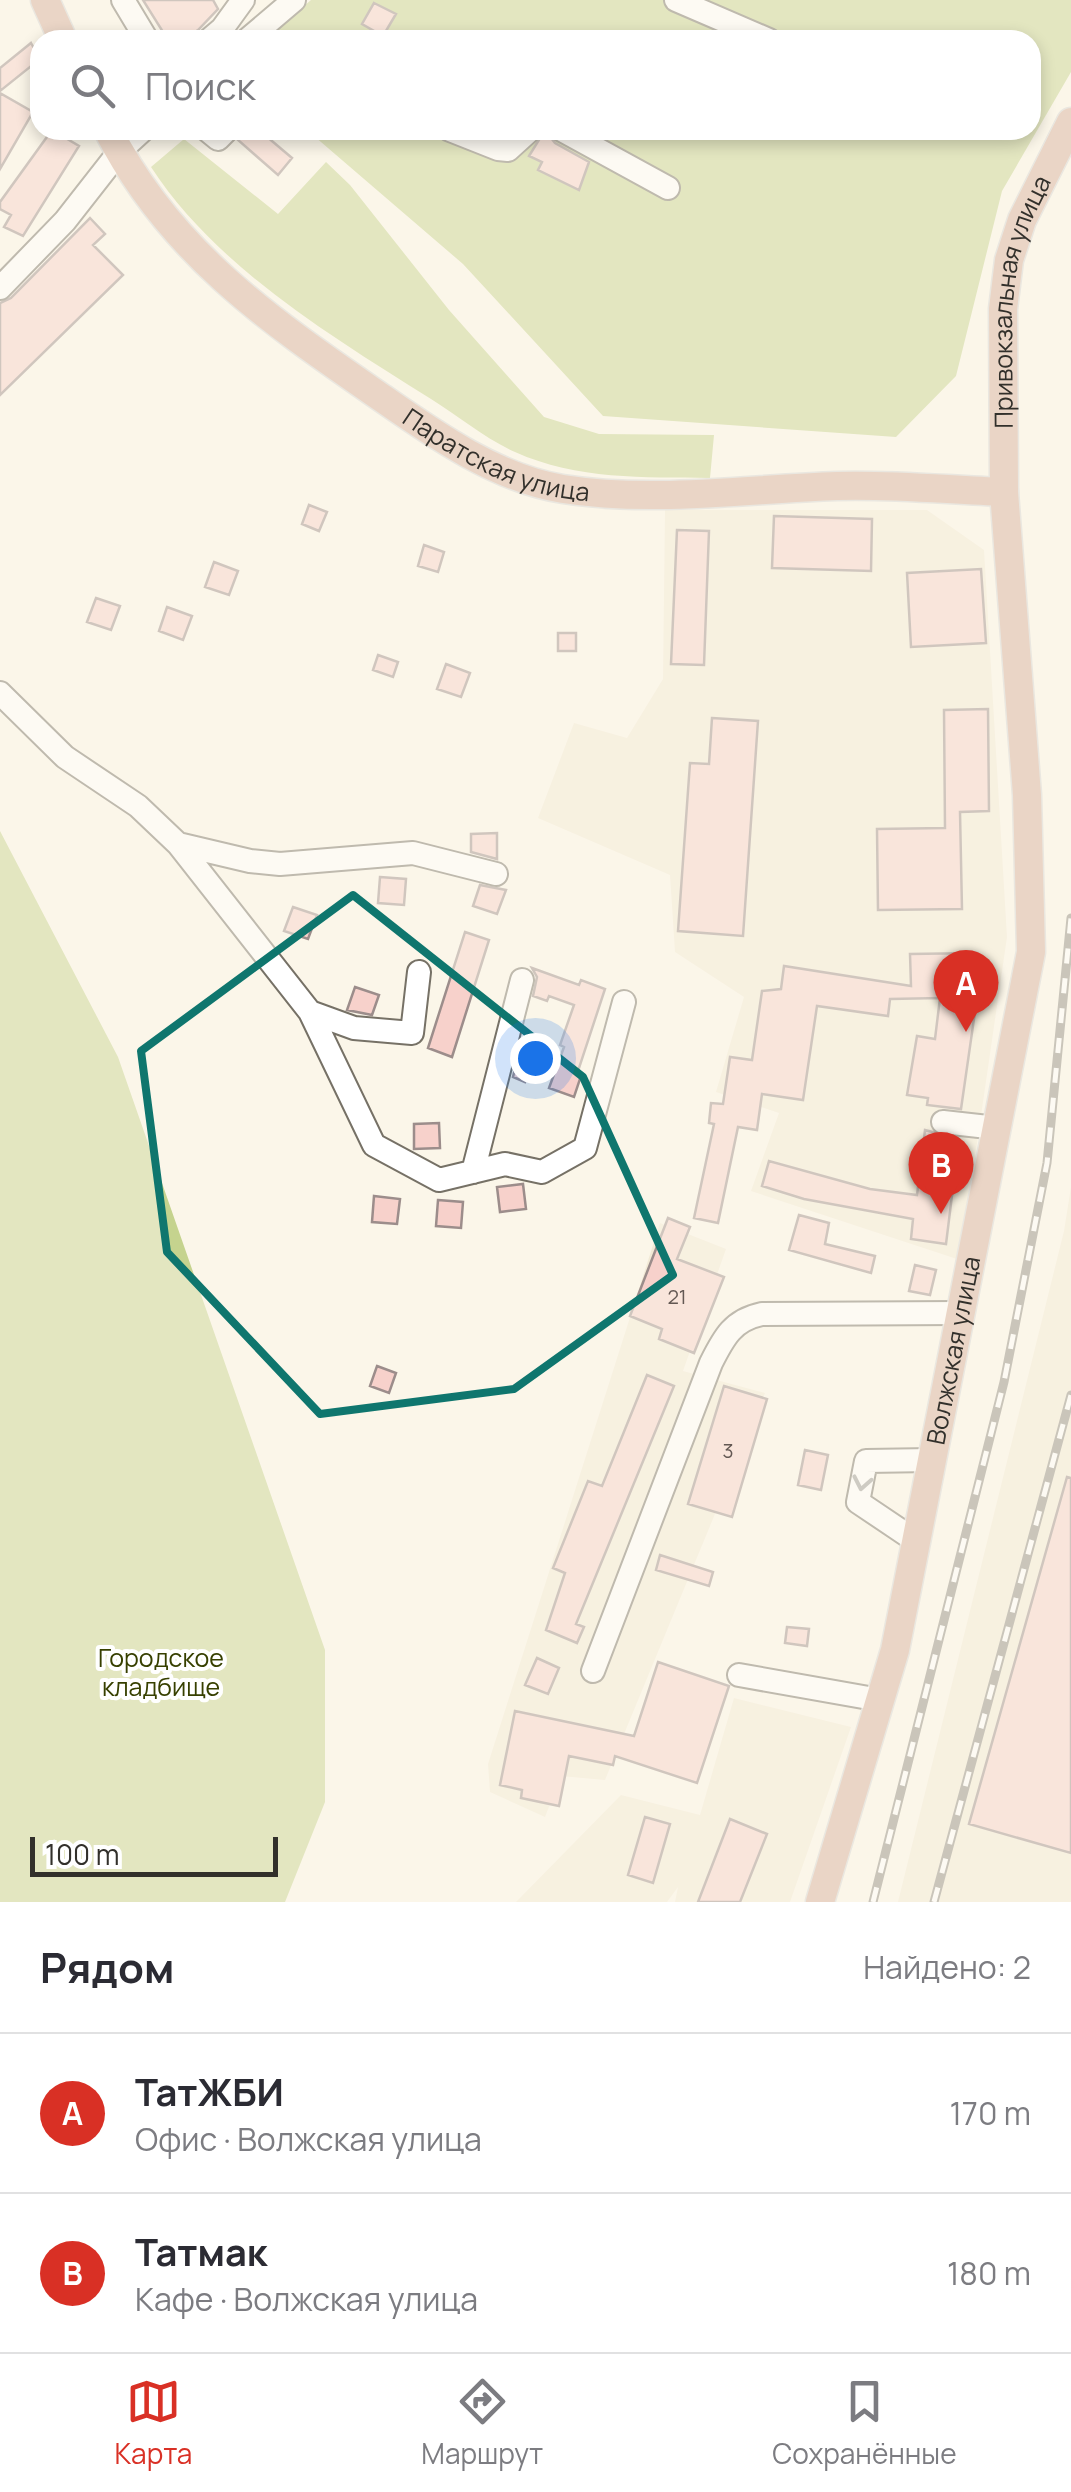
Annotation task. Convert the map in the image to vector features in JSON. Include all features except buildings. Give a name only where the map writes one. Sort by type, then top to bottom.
[{"type":"main road","points":[[44,0],[58,30]]},
{"type":"main road","name":"Привокзальная улица","points":[[1004,492],[1004,309],[1009,260],[1028,206],[1071,122]]},
{"type":"main road","name":"Паратская улица","points":[[114,141],[153,204],[215,272],[267,318],[413,419],[514,476],[559,489],[607,494],[842,486],[1004,492]]},
{"type":"main road","name":"Волжская улица","points":[[820,1902],[895,1650],[1031,952],[1027,795],[1004,492]]},
{"type":"street","points":[[123,0],[141,30]]},
{"type":"street","points":[[221,30],[243,0]]},
{"type":"street","points":[[260,30],[294,0]]},
{"type":"street","points":[[676,0],[746,30]]},
{"type":"street","points":[[475,140],[508,150],[519,140]]},
{"type":"street","points":[[580,140],[668,188]]},
{"type":"street","points":[[0,288],[65,221],[114,141]]},
{"type":"street","points":[[0,693],[65,756],[138,806],[178,844],[310,1012],[374,1146],[440,1180],[505,1164],[542,1172],[586,1148],[624,1002]]},
{"type":"street","points":[[178,844],[280,864],[412,853],[496,874]]},
{"type":"street","points":[[310,1012],[354,1028],[412,1033],[419,972]]},
{"type":"street","points":[[473,1172],[522,980]]},
{"type":"street","points":[[943,1122],[997,1128]]},
{"type":"street","points":[[593,1671],[710,1363],[725,1336],[742,1318],[762,1314],[960,1313]]},
{"type":"street","points":[[916,1541],[858,1502],[866,1461],[932,1460]]},
{"type":"street","points":[[740,1676],[880,1700]]},
{"type":"highlighted area","points":[[353,895],[583,1077],[673,1275],[514,1389],[320,1414],[167,1252],[141,1051]]},
{"type":"shaded area","points":[[665,510],[927,510],[984,550],[1007,937],[960,1260],[751,1191],[779,1113],[716,1092],[744,997],[675,952],[670,875],[538,818],[574,723],[627,738],[663,679]]},
{"type":"shaded area","points":[[1071,1187],[1071,1902],[898,1902],[1064,1231]]},
{"type":"shaded area","points":[[660,1223],[726,1249],[683,1371],[765,1393],[605,1780],[561,1776],[545,1817],[490,1792],[488,1764]]},
{"type":"shaded area","points":[[734,1698],[851,1727],[790,1902],[675,1902],[678,1887],[667,1902],[516,1902],[621,1795],[700,1815]]},
{"type":"green space","points":[[311,0],[1071,0],[1071,72],[1041,124],[1041,30],[276,30]]},
{"type":"green space","points":[[185,140],[278,214],[326,162],[350,185],[449,310],[544,417],[599,434],[714,435],[710,478],[587,472],[515,452],[278,297],[208,237],[151,167]]},
{"type":"green space","points":[[319,140],[1032,140],[1002,191],[956,376],[896,437],[603,416],[463,264]]},
{"type":"green space","name":"Городское кладбище","points":[[0,831],[118,1057],[325,1650],[325,1802],[285,1902],[0,1902]]},
{"type":"railway","points":[[873,1902],[1004,1382],[1047,1163],[1071,918]]},
{"type":"railway","points":[[934,1902],[1071,1395]]},
{"type":"place","name":"ТатЖБИ","points":[[966,1032]]},
{"type":"place","name":"Татмак","points":[[941,1214]]}]
